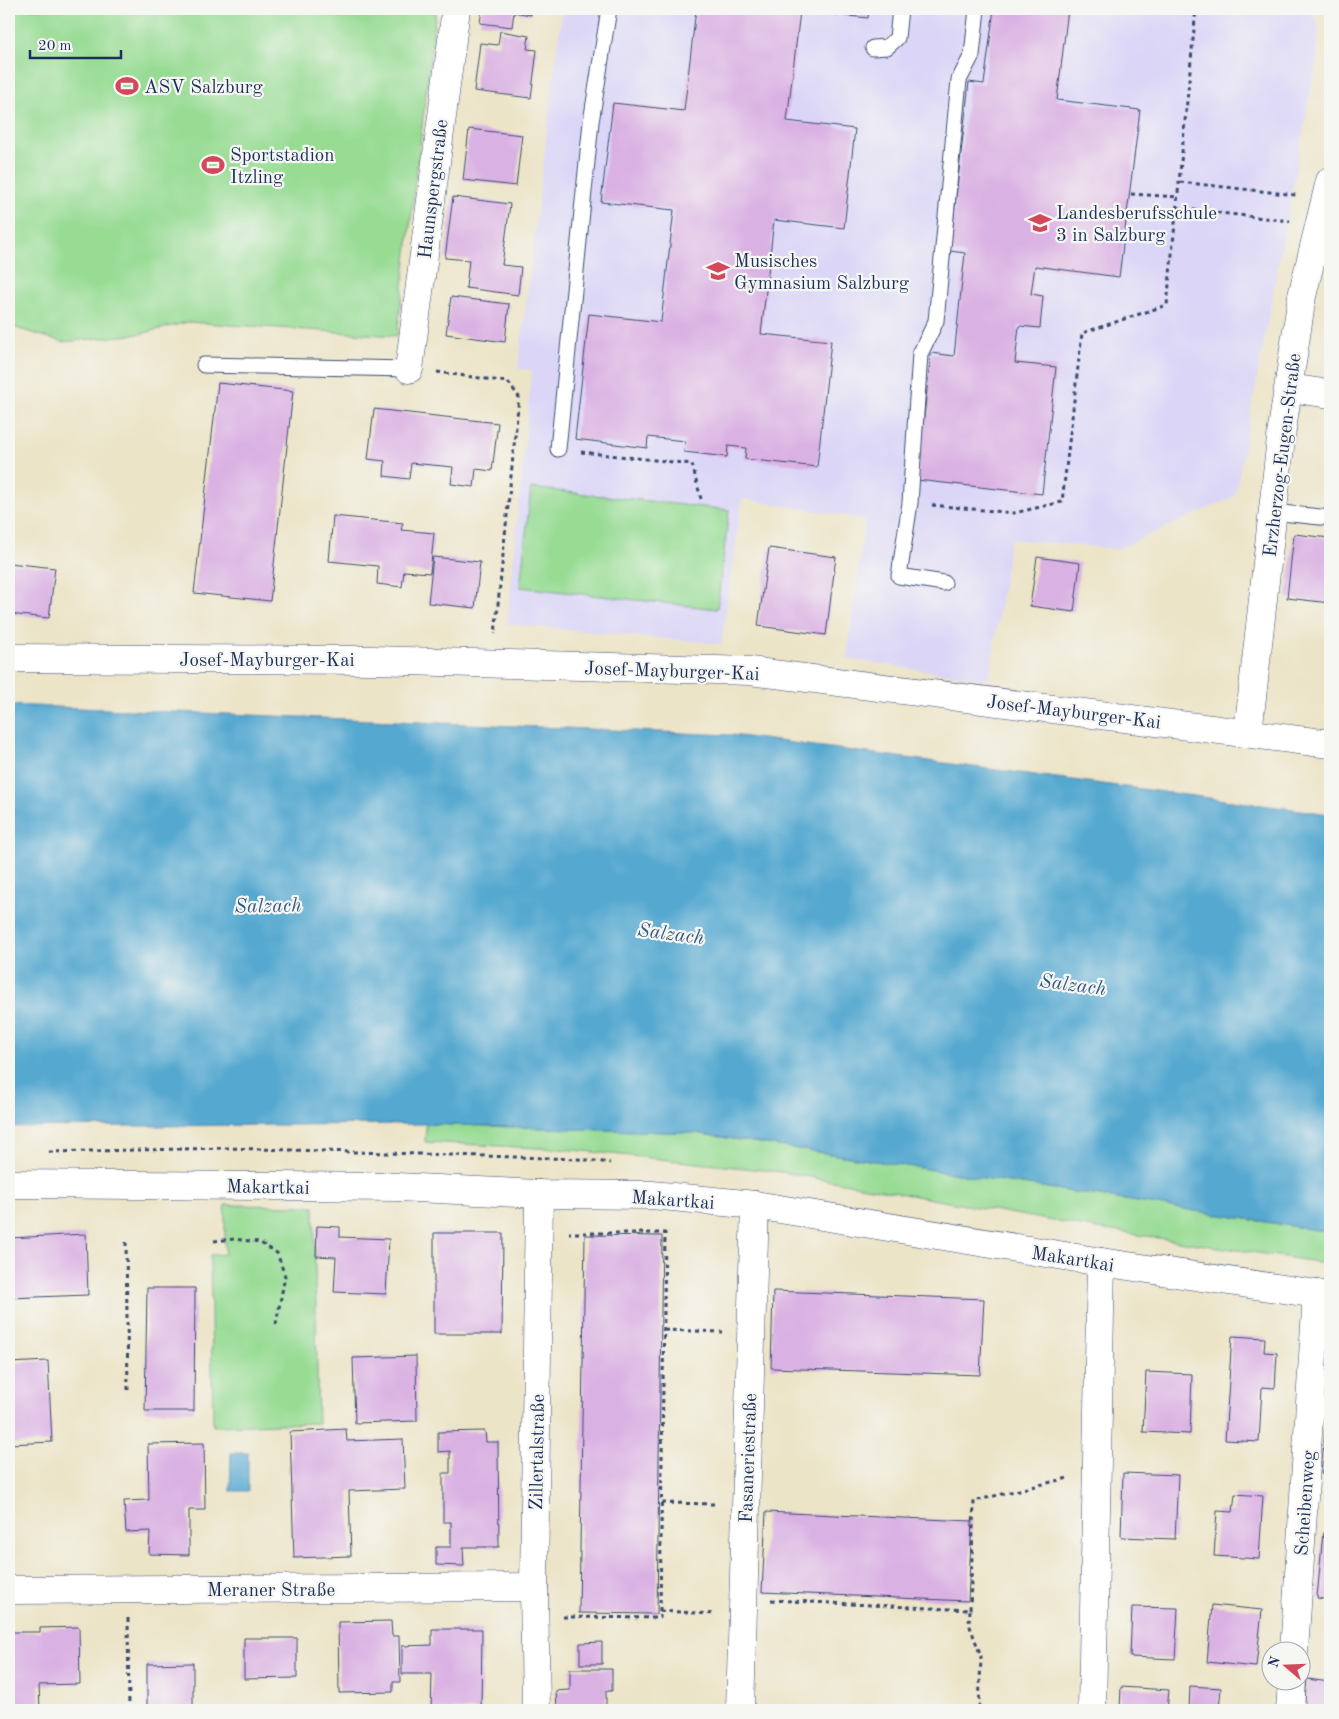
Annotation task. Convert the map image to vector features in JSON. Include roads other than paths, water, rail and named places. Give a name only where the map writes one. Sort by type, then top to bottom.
[{"type":"street","name":"Haunspergstraße","points":[[409,369],[456,9]]},
{"type":"street","name":"Erzherzog-Eugen-Straße","points":[[1248,733],[1282,429],[1302,296],[1330,181]]},
{"type":"street","points":[[1289,388],[1330,394]]},
{"type":"street","name":"Josef-Mayburger-Kai","points":[[9,658],[373,660],[750,671],[1330,744]]},
{"type":"street","name":"Makartkai","points":[[9,1184],[397,1187],[544,1194],[652,1195],[755,1205],[1101,1262],[1324,1295]]},
{"type":"street","name":"Zillertalstraße","points":[[536,1710],[534,1587],[544,1194]]},
{"type":"street","name":"Fasaneriestraße","points":[[740,1710],[755,1205]]},
{"type":"street","points":[[1092,1710],[1101,1262]]},
{"type":"street","name":"Scheibenweg","points":[[1295,1642],[1324,1295]]},
{"type":"street","name":"Meraner Straße","points":[[9,1590],[534,1587]]},
{"type":"street","points":[[1290,1710],[1291,1692]]},
{"type":"lane","points":[[558,449],[591,122],[609,9]]},
{"type":"lane","points":[[873,48],[887,47],[897,38],[900,9]]},
{"type":"lane","points":[[944,583],[899,576],[910,503],[920,354],[936,321],[959,80],[972,55],[978,9]]},
{"type":"lane","points":[[204,365],[409,369]]},
{"type":"lane","points":[[1272,512],[1330,518]]},
{"type":"water","name":"Salzach","points":[[9,705],[732,735],[1330,814],[1330,1232],[695,1133],[426,1124],[9,1127]]},
{"type":"water","points":[[231,1453],[248,1453],[248,1491],[230,1491]]},
{"type":"place","name":"ASV Salzburg","points":[[127,86]]},
{"type":"place","name":"Sportstadion Itzling","points":[[213,165]]},
{"type":"place","name":"Landesberufsschule 3 in Salzburg","points":[[1040,223]]},
{"type":"place","name":"Musisches Gymnasium Salzburg","points":[[718,271]]}]
